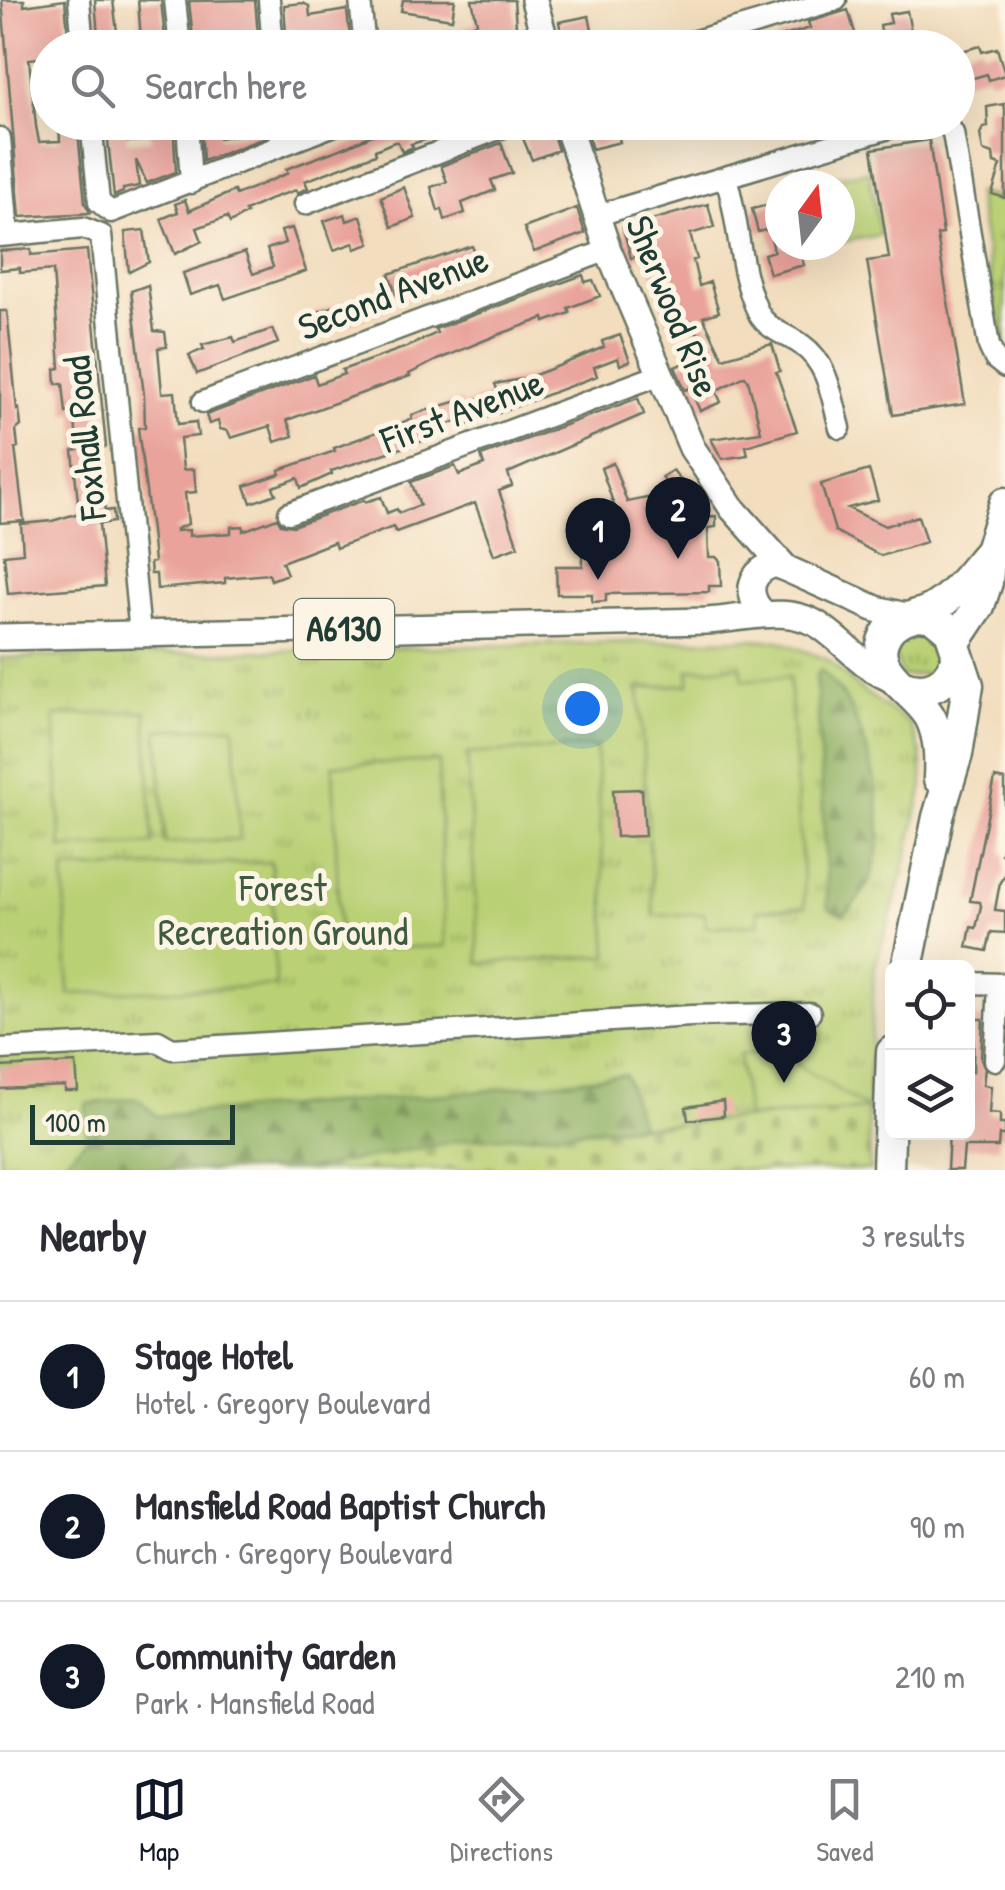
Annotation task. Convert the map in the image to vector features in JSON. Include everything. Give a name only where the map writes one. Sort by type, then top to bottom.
[{"type":"highway","points":[[897,683],[916,690],[935,687],[952,672],[956,649],[987,582],[990,551],[1005,503]]},
{"type":"highway","points":[[938,816],[938,737],[930,716],[897,683],[883,661],[883,642],[894,625],[933,609],[949,597],[990,551]]},
{"type":"highway","points":[[909,960],[968,685],[956,649],[940,621],[914,616]]},
{"type":"highway","points":[[888,1170],[889,1140]]},
{"type":"main road","points":[[534,0],[541,30]]},
{"type":"main road","name":"Sherwood Rise","points":[[572,140],[608,250],[692,448],[732,508],[790,569]]},
{"type":"main road","name":"Sherwood Rise","points":[[732,508],[763,600]]},
{"type":"main road","points":[[763,600],[769,565],[790,569],[876,609],[914,616]]},
{"type":"main road","points":[[763,600],[801,600],[802,586],[790,569]]},
{"type":"main road","points":[[763,600],[818,624],[868,668],[897,683]]},
{"type":"main road","name":"A6130","points":[[0,637],[730,620],[763,600]]},
{"type":"street","points":[[79,0],[82,30]]},
{"type":"street","points":[[176,0],[178,30]]},
{"type":"street","points":[[269,0],[272,30]]},
{"type":"street","points":[[360,0],[363,30]]},
{"type":"street","points":[[733,30],[836,0]]},
{"type":"street","points":[[0,138],[4,235]]},
{"type":"street","points":[[92,140],[99,202],[112,212],[295,140]]},
{"type":"street","points":[[188,140],[191,183]]},
{"type":"street","points":[[282,140],[282,145]]},
{"type":"street","points":[[305,204],[470,140]]},
{"type":"street","points":[[595,216],[851,140]]},
{"type":"street","points":[[954,140],[989,346],[1005,367]]},
{"type":"street","points":[[726,178],[734,204],[738,243],[759,313],[772,328],[816,358],[825,372],[840,428]]},
{"type":"street","name":"Foxhall Road","points":[[4,235],[84,228],[101,236],[140,634]]},
{"type":"street","name":"Second Avenue","points":[[202,402],[608,250]]},
{"type":"street","name":"First Avenue","points":[[289,513],[659,374]]},
{"type":"street","points":[[975,983],[1002,984],[995,1060]]},
{"type":"street","points":[[0,1049],[158,1041],[172,1049],[691,1016],[810,1013]]},
{"type":"green space","points":[[869,171],[880,235],[855,239],[855,173]]},
{"type":"green space","points":[[976,193],[1005,200],[1005,346],[1002,343]]},
{"type":"green space","points":[[905,626],[943,635],[940,673],[902,676],[891,642]]},
{"type":"green space","name":"Forest Recreation Ground","points":[[779,641],[828,660],[860,689],[909,723],[921,753],[923,786],[903,874],[874,970],[868,1109],[463,1140],[304,1170],[0,1170],[0,658]]},
{"type":"green space","points":[[741,666],[743,680],[789,677],[805,907],[758,910],[758,924],[706,927],[704,913],[654,916],[639,688],[689,684],[689,670]]},
{"type":"green space","points":[[821,670],[844,696],[856,720],[877,795],[878,847],[873,871],[861,895],[843,915],[828,908],[816,675]]},
{"type":"green space","points":[[146,711],[153,844],[61,848],[54,716]]},
{"type":"green space","points":[[234,726],[240,839],[165,843],[158,730]]},
{"type":"green space","points":[[596,746],[608,956],[479,963],[467,754]]},
{"type":"green space","points":[[438,761],[445,946],[340,950],[333,765]]},
{"type":"green space","points":[[271,862],[276,986],[69,994],[64,870]]},
{"type":"green space","points":[[774,1050],[868,1109],[747,1117],[739,1055]]},
{"type":"green space","points":[[625,1074],[641,1125],[464,1141],[445,1170],[56,1170],[87,1138],[86,1104],[137,1098],[157,1116],[474,1092]]},
{"type":"green space","points":[[868,1109],[870,1170],[304,1170],[463,1140]]},
{"type":"building","points":[[2,0],[24,0],[24,6],[65,0],[68,30],[30,30],[30,140],[79,140],[85,203],[90,213],[20,217]]},
{"type":"building","points":[[95,0],[113,0],[117,30],[98,30]]},
{"type":"building","points":[[138,0],[161,0],[164,30],[140,30]]},
{"type":"building","points":[[255,0],[258,30],[192,30],[189,1]]},
{"type":"building","points":[[403,0],[455,0],[452,19],[401,11]]},
{"type":"building","points":[[472,0],[514,0],[516,30],[458,30],[477,23]]},
{"type":"building","points":[[303,3],[309,6],[310,16],[347,10],[349,30],[286,30],[284,5]]},
{"type":"building","points":[[848,10],[854,30],[803,30],[810,28],[808,22]]},
{"type":"building","points":[[907,11],[911,30],[881,30],[880,25],[891,23],[889,14]]},
{"type":"building","points":[[589,16],[592,30],[561,30],[559,22]]},
{"type":"building","points":[[980,46],[982,52],[997,48],[1005,75],[989,80],[987,74],[975,78],[975,47]]},
{"type":"building","points":[[1004,104],[1005,198],[992,194],[1001,165],[994,163],[993,154],[983,151],[980,134],[988,127],[987,107]]},
{"type":"building","points":[[108,140],[174,140],[176,172],[147,183],[136,160],[139,186],[123,189],[114,196]]},
{"type":"building","points":[[202,140],[259,140],[203,161]]},
{"type":"building","points":[[361,140],[425,140],[402,152],[398,142],[394,142],[375,150],[376,154],[305,181],[308,188],[275,197],[230,223],[227,217],[197,228],[202,241],[175,254],[161,219],[178,212],[175,204],[185,200],[189,211]]},
{"type":"building","points":[[524,140],[555,140],[558,150],[532,160]]},
{"type":"building","points":[[589,140],[620,140],[620,142],[592,149]]},
{"type":"building","points":[[929,140],[943,234],[937,235],[965,404],[893,415],[867,261],[889,258],[872,149]]},
{"type":"building","points":[[501,143],[512,173],[491,180],[495,190],[462,203],[465,213],[445,220],[431,187],[447,182],[441,166]]},
{"type":"building","points":[[404,187],[415,218],[392,227],[381,197]]},
{"type":"building","points":[[708,204],[714,227],[690,234],[699,286],[710,282],[719,312],[703,317],[723,358],[772,344],[780,371],[776,372],[797,431],[746,446],[748,455],[722,459],[711,439],[761,432],[748,380],[745,376],[716,391],[721,402],[700,411],[675,367],[707,353],[692,321],[671,327],[648,255],[631,258],[623,228]]},
{"type":"building","points":[[765,206],[765,230],[758,232],[752,209]]},
{"type":"building","points":[[577,208],[585,233],[534,252],[524,228]]},
{"type":"building","points":[[345,214],[347,221],[361,216],[370,244],[355,249],[354,243],[334,250],[324,221]]},
{"type":"building","points":[[292,228],[306,271],[225,299],[220,285],[190,295],[183,273],[245,252],[253,274],[273,267],[267,249],[285,243],[281,231]]},
{"type":"building","points":[[144,230],[149,262],[129,272],[125,232]]},
{"type":"building","points":[[472,246],[478,261],[396,294],[389,274]]},
{"type":"building","points":[[31,249],[31,255],[87,250],[106,447],[98,448],[100,469],[105,511],[113,510],[114,522],[99,524],[105,586],[8,594],[4,555],[23,553],[21,524],[79,513],[74,412],[66,413],[63,384],[56,384],[55,369],[60,368],[53,270],[0,270],[0,251]]},
{"type":"building","points":[[766,260],[802,260],[804,265],[770,274]]},
{"type":"building","points":[[583,275],[585,282],[593,280],[600,296],[568,308],[570,313],[495,336],[410,376],[287,420],[293,436],[275,442],[270,426],[231,438],[228,431],[220,429],[218,421],[209,424],[206,415],[314,375],[317,384],[344,374],[342,370],[437,333],[435,329]]},
{"type":"building","points":[[148,285],[154,331],[165,332],[167,347],[158,348],[162,393],[175,392],[178,424],[196,422],[198,436],[180,438],[183,470],[194,469],[196,492],[185,493],[188,524],[176,531],[189,530],[189,536],[231,533],[231,527],[243,526],[243,531],[277,518],[281,524],[293,526],[381,497],[387,513],[397,509],[399,513],[420,505],[411,482],[455,466],[459,475],[484,465],[481,456],[638,398],[644,414],[508,473],[512,486],[499,491],[518,546],[494,555],[475,503],[396,532],[393,527],[336,548],[334,542],[282,562],[287,574],[271,580],[269,574],[225,578],[225,583],[157,589],[156,574],[151,574],[150,563],[154,562],[138,428],[145,427],[144,395],[131,291]]},
{"type":"building","points":[[374,293],[380,312],[345,324],[343,318],[310,330],[305,316]]},
{"type":"building","points":[[0,311],[7,311],[21,426],[16,430],[15,448],[24,521],[0,523]]},
{"type":"building","points":[[272,329],[278,343],[197,374],[189,355],[204,349],[202,345],[233,337],[235,342]]},
{"type":"building","points":[[620,335],[630,361],[620,365],[618,358],[594,367],[597,376],[472,423],[459,427],[457,421],[435,429],[438,436],[331,471],[332,474],[301,488],[298,478],[273,487],[276,494],[251,503],[245,486],[280,474],[279,470],[412,419],[411,415],[461,400],[462,405],[498,392],[495,384],[527,378],[561,365],[604,347],[602,341]]},
{"type":"building","points":[[613,463],[627,502],[672,493],[662,477],[673,470],[695,500],[661,519],[716,516],[716,527],[708,528],[709,557],[720,561],[721,586],[709,586],[709,592],[606,594],[606,601],[592,602],[592,594],[557,594],[556,566],[583,566],[582,532],[622,528],[601,468]]},
{"type":"building","points":[[869,470],[878,500],[848,508],[885,526],[918,516],[926,542],[881,556],[835,531],[821,484]]},
{"type":"building","points":[[995,778],[1005,780],[1001,854],[1005,855],[1005,875],[995,910],[1005,911],[1005,933],[991,932],[987,951],[967,947],[981,906],[980,902],[970,901]]},
{"type":"building","points":[[642,789],[645,836],[616,837],[613,790]]},
{"type":"building","points":[[975,1019],[983,1019],[983,1085],[991,1086],[989,1113],[1000,1114],[1005,1135],[999,1135],[998,1147],[964,1147],[962,1170],[947,1170],[949,1140],[975,1140]]},
{"type":"building","points":[[76,1063],[78,1091],[65,1091],[65,1086],[0,1089],[0,1067]]},
{"type":"building","points":[[723,1101],[724,1116],[688,1120],[686,1107]]},
{"type":"place","name":"Mansfield Road Baptist Church","points":[[678,559]]},
{"type":"place","name":"Stage Hotel","points":[[598,580]]},
{"type":"place","name":"Community Garden","points":[[784,1083]]}]
